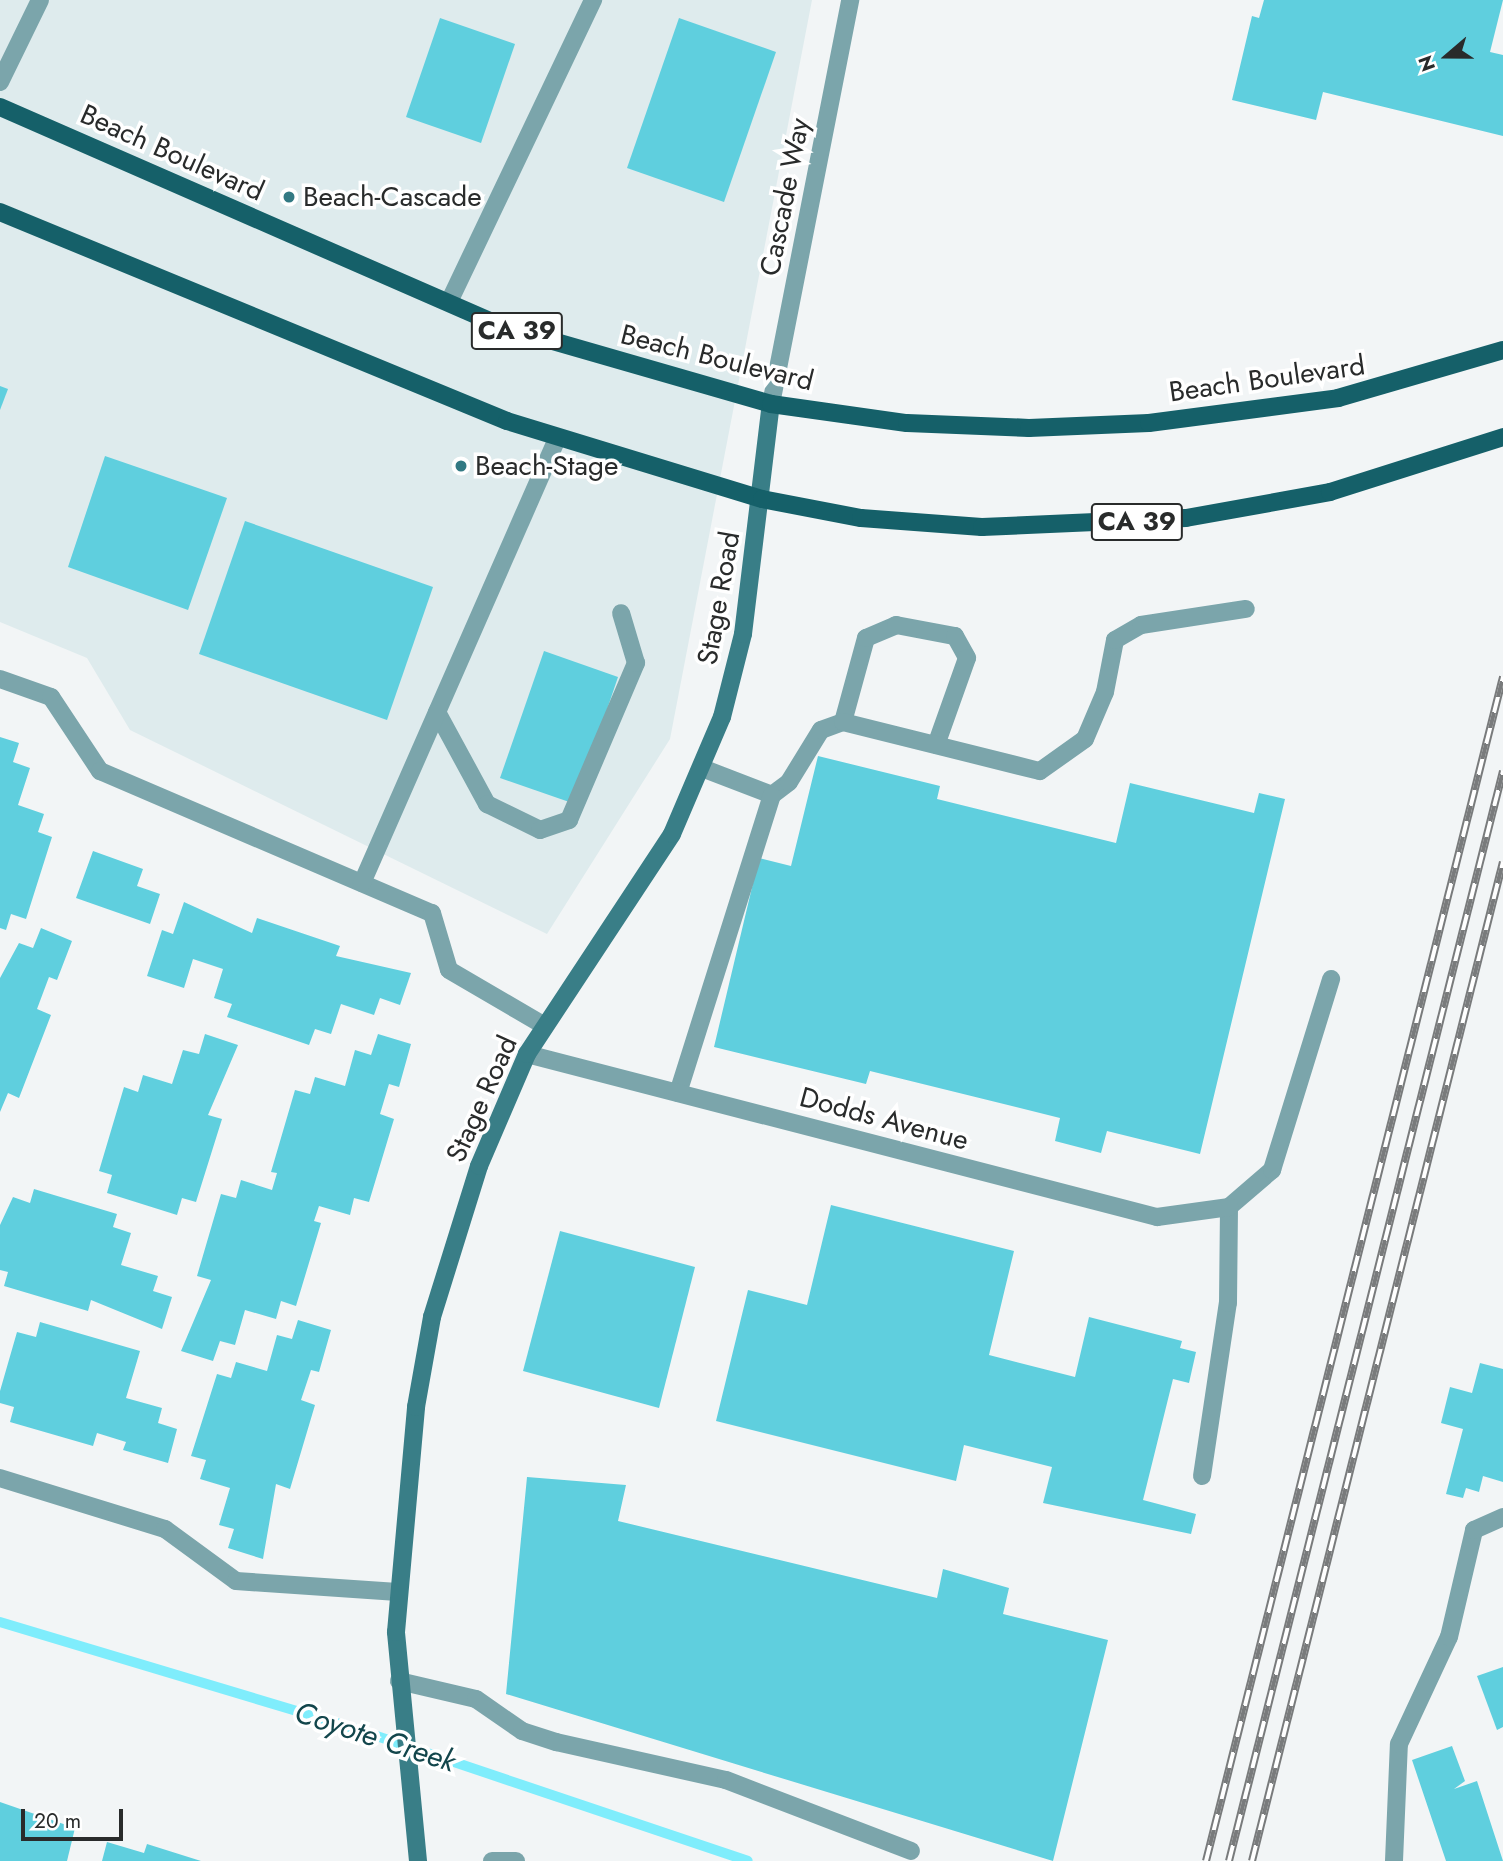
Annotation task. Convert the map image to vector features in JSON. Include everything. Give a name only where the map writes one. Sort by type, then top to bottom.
[{"type":"main road","name":"Beach Boulevard","points":[[0,107],[501,326],[771,404],[906,423],[1030,428],[1149,423],[1338,398],[1503,350]]},
{"type":"main road","name":"CA 39","points":[[0,212],[557,439],[762,499],[912,525],[1128,523],[1330,492],[1503,437]]},
{"type":"main road","name":"Stage Road","points":[[418,1861],[399,1681],[398,1592],[432,1317],[479,1166],[527,1054],[672,834],[702,768],[743,635],[762,499],[771,404]]},
{"type":"street","points":[[0,82],[40,0]]},
{"type":"street","points":[[449,302],[593,0]]},
{"type":"street","name":"Cascade Way","points":[[771,404],[850,0]]},
{"type":"street","points":[[362,883],[557,439]]},
{"type":"street","points":[[678,1093],[772,795],[789,782],[821,730],[843,722],[1040,771],[1085,739],[1105,692],[1115,640],[1141,625],[1246,609]]},
{"type":"street","points":[[437,712],[487,804],[540,830],[569,820],[636,663],[621,613]]},
{"type":"street","points":[[843,722],[866,638],[896,625],[955,636],[967,658],[936,745]]},
{"type":"street","points":[[0,679],[51,697],[100,771],[432,914],[449,970],[545,1026]]},
{"type":"street","points":[[702,768],[772,795]]},
{"type":"street","points":[[1202,1476],[1228,1304],[1228,1207],[1272,1170],[1331,979]]},
{"type":"street","name":"Dodds Avenue","points":[[527,1054],[1157,1217],[1228,1207]]},
{"type":"street","points":[[0,1478],[165,1529],[236,1581],[398,1592]]},
{"type":"street","points":[[1394,1861],[1399,1744],[1449,1637],[1474,1531],[1503,1517]]},
{"type":"street","points":[[399,1681],[476,1699],[522,1731],[556,1742],[726,1780],[911,1852]]},
{"type":"street","points":[[492,1861],[516,1861]]},
{"type":"shaded area","points":[[0,0],[812,0],[670,739],[547,934],[130,730],[87,658],[0,622]]},
{"type":"building","points":[[1264,0],[1503,0],[1490,52],[1503,55],[1503,136],[1323,92],[1316,120],[1232,100],[1252,16],[1259,18]]},
{"type":"building","points":[[440,18],[515,44],[481,143],[406,117]]},
{"type":"building","points":[[679,18],[776,52],[724,202],[627,168]]},
{"type":"building","points":[[0,386],[8,389],[0,410]]},
{"type":"building","points":[[105,456],[227,498],[188,610],[68,567]]},
{"type":"building","points":[[245,521],[433,587],[387,720],[199,654]]},
{"type":"building","points":[[544,651],[618,677],[575,804],[500,778]]},
{"type":"building","points":[[0,737],[19,743],[13,762],[30,768],[18,805],[44,814],[38,832],[52,837],[26,919],[11,914],[6,930],[0,928]]},
{"type":"building","points":[[818,756],[940,786],[937,799],[1116,843],[1130,783],[1254,813],[1259,793],[1285,799],[1200,1154],[1107,1131],[1101,1153],[1055,1141],[1060,1118],[870,1071],[866,1084],[714,1047],[759,858],[791,866]]},
{"type":"building","points":[[93,851],[143,869],[137,886],[160,894],[150,924],[76,898]]},
{"type":"building","points":[[184,902],[252,933],[257,918],[340,946],[336,956],[411,973],[400,1005],[380,998],[374,1015],[341,1004],[331,1034],[315,1029],[309,1045],[227,1017],[232,1004],[214,998],[223,969],[193,959],[184,988],[147,976],[162,930],[173,934]]},
{"type":"building","points":[[41,928],[72,941],[57,980],[49,977],[37,1009],[51,1015],[19,1098],[8,1093],[0,1112],[0,978],[19,943],[33,948]]},
{"type":"building","points":[[205,1034],[238,1045],[208,1115],[222,1119],[196,1202],[182,1198],[177,1215],[107,1193],[112,1175],[99,1171],[124,1087],[138,1092],[143,1075],[172,1084],[183,1050],[199,1054]]},
{"type":"building","points":[[378,1034],[411,1044],[399,1087],[389,1084],[380,1114],[394,1119],[369,1202],[354,1198],[350,1215],[319,1206],[314,1221],[321,1223],[296,1306],[281,1301],[276,1319],[245,1310],[235,1345],[220,1341],[213,1361],[181,1351],[211,1280],[197,1276],[221,1194],[236,1198],[241,1180],[272,1190],[277,1173],[271,1172],[295,1090],[310,1094],[315,1077],[345,1086],[355,1050],[371,1055]]},
{"type":"building","points":[[34,1189],[117,1214],[113,1227],[131,1233],[121,1265],[158,1276],[153,1291],[172,1297],[162,1329],[91,1300],[88,1311],[4,1286],[8,1272],[0,1270],[0,1225],[13,1197],[30,1203]]},
{"type":"building","points":[[831,1205],[1014,1251],[989,1355],[1075,1377],[1089,1317],[1182,1341],[1180,1348],[1196,1352],[1189,1383],[1173,1379],[1143,1500],[1196,1514],[1191,1534],[1043,1503],[1052,1467],[964,1445],[956,1481],[716,1421],[748,1290],[807,1305]]},
{"type":"building","points":[[560,1231],[695,1267],[659,1408],[523,1371]]},
{"type":"building","points":[[298,1320],[331,1330],[319,1372],[311,1370],[301,1400],[315,1405],[290,1489],[276,1484],[263,1559],[228,1548],[234,1529],[219,1525],[230,1488],[200,1479],[206,1460],[191,1456],[217,1374],[231,1378],[236,1362],[267,1371],[277,1335],[292,1339]]},
{"type":"building","points":[[40,1322],[140,1351],[126,1398],[162,1408],[158,1423],[177,1429],[168,1463],[123,1450],[126,1442],[97,1433],[93,1446],[10,1422],[14,1407],[0,1403],[0,1391],[17,1332],[36,1337]]},
{"type":"building","points":[[1480,1363],[1503,1369],[1503,1482],[1483,1476],[1479,1492],[1466,1488],[1463,1498],[1446,1494],[1463,1429],[1441,1423],[1450,1387],[1472,1393]]},
{"type":"building","points":[[527,1477],[626,1485],[618,1521],[937,1598],[943,1569],[1009,1588],[1003,1614],[1108,1640],[1053,1861],[506,1694]]},
{"type":"building","points":[[1503,1667],[1503,1727],[1497,1730],[1477,1676]]},
{"type":"building","points":[[1452,1746],[1465,1781],[1454,1789],[1477,1781],[1503,1861],[1446,1861],[1412,1760]]},
{"type":"building","points":[[0,1802],[75,1828],[67,1861],[0,1861]]},
{"type":"building","points":[[107,1842],[144,1853],[147,1844],[201,1861],[102,1861]]},
{"type":"waterway","name":"Coyote Creek","points":[[0,1622],[341,1724],[748,1861]]},
{"type":"railway","points":[[1206,1861],[1503,677]]},
{"type":"railway","points":[[1229,1861],[1503,771]]},
{"type":"railway","points":[[1252,1861],[1503,862]]},
{"type":"place","name":"Beach-Cascade","points":[[289,197]]},
{"type":"place","name":"Beach-Stage","points":[[461,466]]}]
